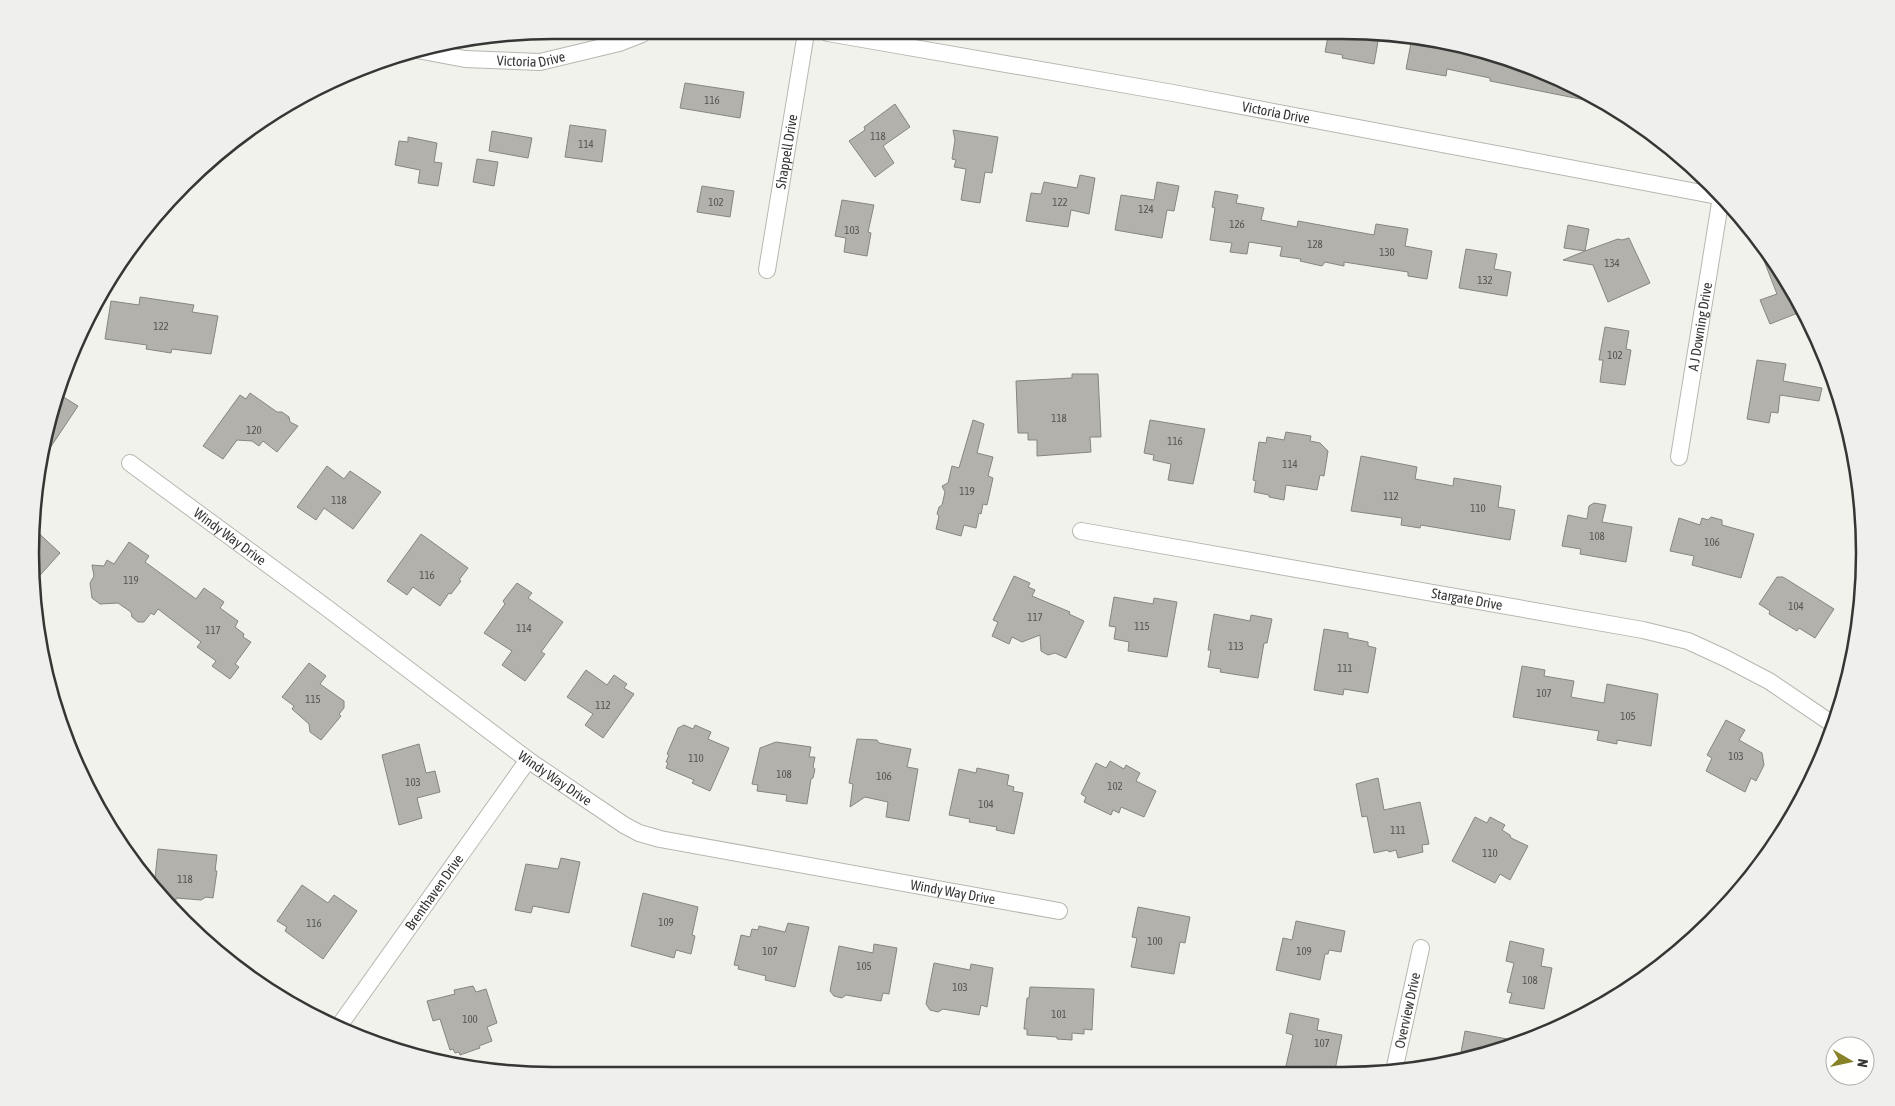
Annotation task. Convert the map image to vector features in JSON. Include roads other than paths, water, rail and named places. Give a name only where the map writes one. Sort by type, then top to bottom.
[{"type":"street","name":"Victoria Drive","points":[[435,53],[465,58],[540,62],[629,39]]},
{"type":"street","name":"Shappell Drive","points":[[768,270],[805,39]]},
{"type":"street","name":"Victoria Drive","points":[[863,39],[1173,92],[1712,195]]},
{"type":"street","name":"A J Downing Drive","points":[[1679,457],[1721,205]]},
{"type":"street","name":"Windy Way Drive","points":[[130,463],[335,614],[528,760],[624,825],[639,833],[660,839],[1058,911]]},
{"type":"street","name":"Stargate Drive","points":[[1081,531],[1652,632],[1688,641],[1769,681],[1828,721]]},
{"type":"street","name":"Brenthaven Drive","points":[[342,1022],[528,760]]},
{"type":"street","name":"Overview Drive","points":[[1395,1064],[1420,948]]}]
